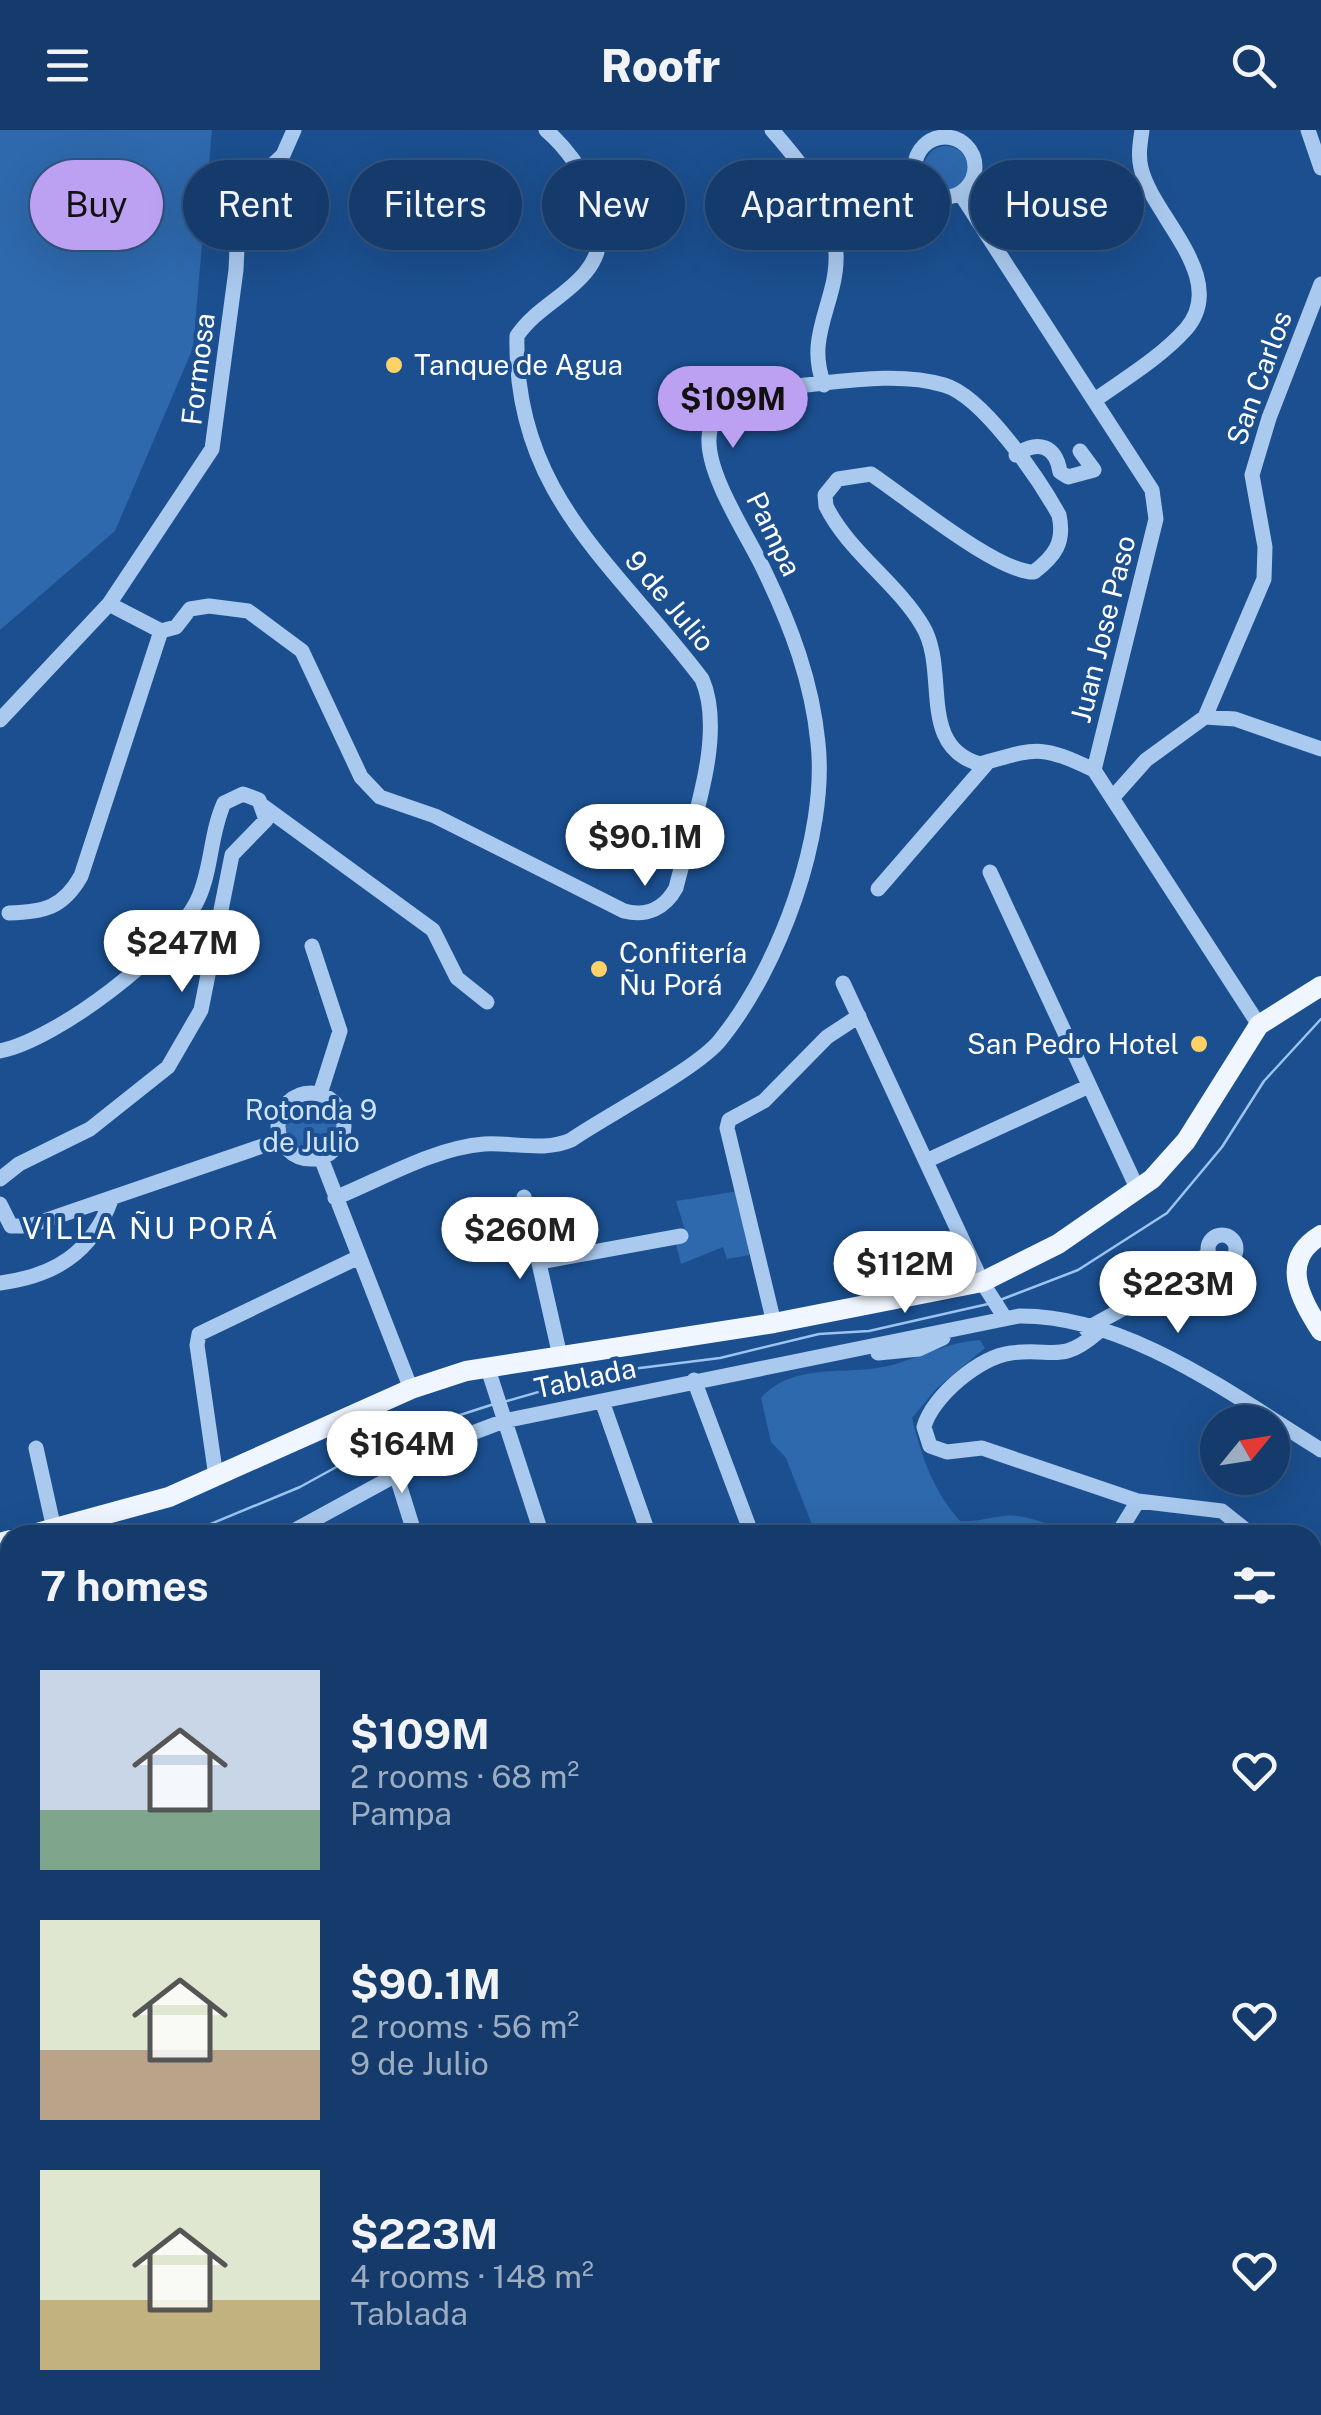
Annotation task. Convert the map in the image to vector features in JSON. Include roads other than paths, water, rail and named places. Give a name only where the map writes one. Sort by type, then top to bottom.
[{"type":"main road","points":[[70,1525],[138,1508],[411,1389],[487,1366],[986,1287],[1138,1190],[1186,1141],[1259,1025],[1321,986]]},
{"type":"main road","points":[[1321,1236],[1302,1251],[1295,1283],[1321,1332]]},
{"type":"street","name":"Formosa","points":[[109,604],[212,449],[236,270],[240,205],[245,191],[283,156],[294,130]]},
{"type":"street","name":"9 de Julio","points":[[161,632],[176,627],[190,609],[208,606],[248,611],[302,651],[361,777],[380,798],[435,816],[624,910],[639,914],[668,902],[676,888],[702,780],[712,710],[702,679],[574,526],[539,464],[517,336],[538,310],[585,274],[597,254],[600,236],[588,185],[576,163],[546,130]]},
{"type":"street","points":[[772,130],[807,171],[830,214],[836,270],[815,350],[824,385]]},
{"type":"street","points":[[1095,400],[1172,343],[1198,310],[1200,290],[1194,270],[1141,170],[1142,130]]},
{"type":"street","points":[[1308,130],[1321,168]]},
{"type":"street","name":"Juan Jose Paso","points":[[960,193],[1152,490],[1156,519],[1094,770]]},
{"type":"street","name":"San Carlos","points":[[1205,716],[1264,580],[1265,547],[1252,475],[1268,418],[1321,284]]},
{"type":"street","name":"Pampa","points":[[336,1198],[460,1149],[484,1144],[552,1145],[571,1140],[713,1048],[779,948],[805,858],[818,781],[818,746],[806,672],[791,628],[710,456],[708,436],[726,406],[768,388],[898,380],[944,385],[963,393],[980,410],[1046,493],[1063,531],[1058,549],[1034,572],[1006,566],[871,474],[838,480],[825,495],[830,515],[894,588],[930,639],[939,717],[948,744],[970,761],[988,762]]},
{"type":"street","points":[[1016,455],[1037,446],[1049,448],[1058,456],[1060,472],[1068,478],[1094,470],[1080,452]]},
{"type":"street","points":[[0,720],[109,604],[161,632],[81,876],[71,894],[52,909],[9,912]]},
{"type":"street","points":[[1114,796],[1146,760],[1205,716],[1234,719],[1321,750]]},
{"type":"street","points":[[878,889],[988,762],[1017,750],[1048,750],[1094,770],[1114,796],[1259,1025]]},
{"type":"street","points":[[0,1050],[30,1042],[72,1017],[169,942],[202,891],[224,803],[243,794],[253,796],[433,930],[457,978],[487,1002]]},
{"type":"street","points":[[0,1178],[18,1164],[90,1130],[151,1084],[179,1051],[202,1010],[232,855],[262,829],[266,820],[263,806]]},
{"type":"street","points":[[990,872],[1138,1190]]},
{"type":"street","points":[[312,946],[340,1030],[320,1094]]},
{"type":"street","points":[[843,982],[986,1287],[1003,1314]]},
{"type":"street","points":[[774,1323],[727,1128],[729,1120],[764,1101],[827,1036],[859,1016]]},
{"type":"street","points":[[926,1161],[1087,1087]]},
{"type":"street","points":[[299,1094],[320,1094],[337,1106],[344,1125],[339,1144],[321,1158],[294,1155],[280,1140],[277,1129],[282,1108],[299,1094]]},
{"type":"street","points":[[0,1204],[6,1220],[16,1227],[110,1200],[280,1140]]},
{"type":"street","points":[[321,1158],[411,1389]]},
{"type":"street","points":[[524,1197],[560,1356]]},
{"type":"street","points":[[0,1283],[49,1270],[81,1252],[104,1219],[110,1200]]},
{"type":"street","points":[[539,1262],[682,1236]]},
{"type":"street","points":[[1208,1253],[1185,1274],[1092,1330],[1080,1348],[1060,1356],[1022,1352],[993,1358],[934,1405],[924,1428],[926,1438],[938,1451],[982,1448],[1138,1501],[1222,1511],[1240,1525]]},
{"type":"street","points":[[216,1477],[196,1345],[199,1334],[359,1256]]},
{"type":"street","name":"Tablada","points":[[310,1525],[503,1418],[860,1351],[961,1329],[1003,1314],[1037,1316],[1164,1354],[1321,1450]]},
{"type":"street","points":[[487,1366],[539,1525]]},
{"type":"street","points":[[694,1380],[748,1525]]},
{"type":"street","points":[[602,1401],[645,1525]]},
{"type":"street","points":[[36,1448],[53,1525]]},
{"type":"street","points":[[396,1474],[412,1525]]},
{"type":"street","points":[[1123,1525],[1138,1501]]},
{"type":"waterway","points":[[1000,1300],[1078,1270],[1167,1213],[1222,1147],[1264,1081],[1321,1019]]},
{"type":"waterway","points":[[507,1401],[608,1372],[720,1358],[819,1334],[869,1331],[988,1304]]},
{"type":"waterway","points":[[208,1525],[300,1487],[389,1438],[494,1404]]},
{"type":"place","name":"Tanque de Agua","points":[[394,365]]},
{"type":"place","name":"Confitería Ñu Porá","points":[[599,969]]},
{"type":"place","name":"San Pedro Hotel","points":[[1199,1044]]},
{"type":"district","name":"VILLA ÑU PORÁ","points":[[151,1229]]},
{"type":"park label","name":"Rotonda 9 de Julio","points":[[311,1126]]}]
